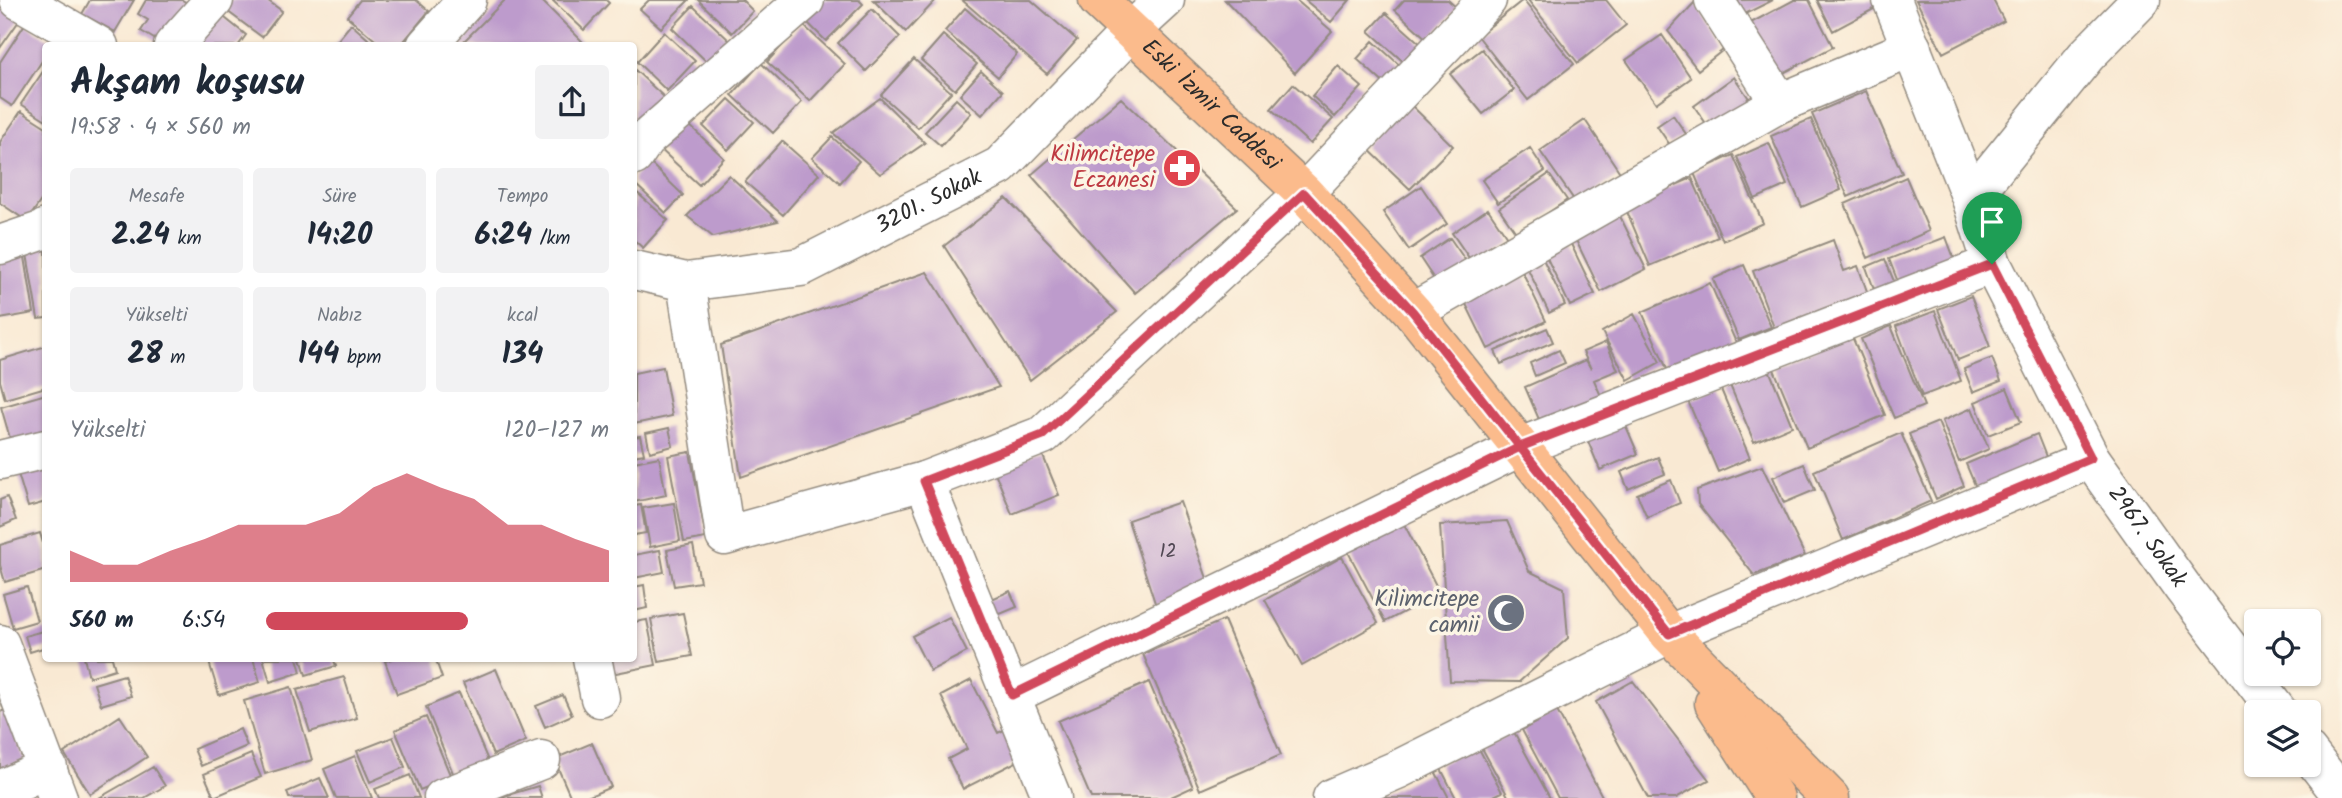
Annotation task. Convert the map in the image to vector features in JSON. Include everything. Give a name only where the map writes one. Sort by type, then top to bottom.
[{"type":"main road","name":"Eski İzmir Caddesi","points":[[1098,0],[1304,193],[1413,312],[1669,634],[1774,798]]},
{"type":"main road","name":"Eski İzmir Caddesi","points":[[1669,634],[1830,798]]},
{"type":"street","points":[[19,0],[92,42]]},
{"type":"street","points":[[430,42],[467,0]]},
{"type":"street","points":[[637,152],[645,140],[805,0]]},
{"type":"street","name":"3201. Sokak","points":[[637,271],[686,282],[802,267],[1000,166],[1130,32],[1165,0]]},
{"type":"street","points":[[686,282],[725,536],[924,481],[1043,435],[1304,193],[1487,0]]},
{"type":"street","points":[[1714,0],[1780,103]]},
{"type":"street","name":"2967. Sokak","points":[[1892,0],[1971,198],[1992,264],[2091,458],[2183,588],[2269,700]]},
{"type":"street","points":[[1971,198],[2086,56],[2140,0]]},
{"type":"street","points":[[176,42],[205,2]]},
{"type":"street","points":[[1413,312],[1780,103],[1912,48]]},
{"type":"street","points":[[0,245],[42,231]]},
{"type":"street","points":[[1012,695],[1520,447],[1992,264]]},
{"type":"street","points":[[0,460],[42,450]]},
{"type":"street","points":[[1332,798],[1399,769],[1669,634],[2091,458]]},
{"type":"street","points":[[924,481],[1052,798]]},
{"type":"street","points":[[0,644],[53,783],[0,790]]},
{"type":"street","points":[[593,662],[600,698]]},
{"type":"street","points":[[443,798],[541,760]]},
{"type":"street","points":[[2321,769],[2342,796]]},
{"type":"building","points":[[90,0],[134,0],[115,32],[82,14]]},
{"type":"building","points":[[146,0],[182,0],[189,4],[166,42],[159,42],[141,31],[148,20],[138,14]]},
{"type":"building","points":[[223,0],[267,0],[282,11],[262,37],[219,5]]},
{"type":"building","points":[[360,0],[416,0],[429,11],[403,42],[377,42],[347,16]]},
{"type":"building","points":[[505,0],[541,0],[582,41],[581,42],[463,42]]},
{"type":"building","points":[[552,0],[606,0],[609,3],[584,30]]},
{"type":"building","points":[[649,0],[689,0],[661,28],[640,9]]},
{"type":"building","points":[[698,0],[742,0],[753,11],[732,33]]},
{"type":"building","points":[[818,0],[859,0],[863,4],[826,41],[801,16]]},
{"type":"building","points":[[873,0],[936,0],[906,32]]},
{"type":"building","points":[[962,0],[1031,0],[1077,40],[1047,74]]},
{"type":"building","points":[[1225,0],[1296,0],[1332,31],[1295,73]]},
{"type":"building","points":[[1305,0],[1350,0],[1331,22]]},
{"type":"building","points":[[1404,0],[1448,0],[1457,8],[1428,40],[1395,10]]},
{"type":"building","points":[[1523,0],[1574,64],[1528,100],[1478,36]]},
{"type":"building","points":[[1528,0],[1606,0],[1626,25],[1578,63]]},
{"type":"building","points":[[1731,0],[1773,0],[1739,17]]},
{"type":"building","points":[[1794,0],[1809,0],[1833,47],[1774,78],[1747,25]]},
{"type":"building","points":[[1817,0],[1884,0],[1885,3],[1833,31]]},
{"type":"building","points":[[1916,0],[1993,0],[2004,21],[1943,53]]},
{"type":"building","points":[[1695,2],[1723,50],[1698,70],[1668,31]]},
{"type":"building","points":[[0,4],[21,18],[0,48]]},
{"type":"building","points":[[693,6],[730,41],[709,64],[672,28]]},
{"type":"building","points":[[965,8],[1017,54],[998,77],[945,31]]},
{"type":"building","points":[[872,9],[900,37],[866,71],[838,43]]},
{"type":"building","points":[[215,10],[246,35],[241,42],[189,42]]},
{"type":"building","points":[[1386,13],[1423,46],[1407,65],[1369,31]]},
{"type":"building","points":[[25,24],[52,42],[42,42],[42,61],[12,106],[0,98],[0,62]]},
{"type":"building","points":[[351,24],[371,42],[336,42]]},
{"type":"building","points":[[802,24],[845,64],[810,101],[767,62]]},
{"type":"building","points":[[664,32],[695,61],[667,91],[637,62]]},
{"type":"building","points":[[943,35],[977,64],[955,90],[921,60]]},
{"type":"building","points":[[1662,35],[1691,78],[1656,103],[1626,60]]},
{"type":"building","points":[[1373,41],[1404,69],[1388,87],[1357,59]]},
{"type":"building","points":[[1482,49],[1514,90],[1483,114],[1450,74]]},
{"type":"building","points":[[914,59],[951,92],[918,128],[881,95]]},
{"type":"building","points":[[761,63],[802,102],[773,133],[732,95]]},
{"type":"building","points":[[1338,66],[1362,87],[1335,117],[1312,96]]},
{"type":"building","points":[[981,71],[1003,91],[982,115],[960,95]]},
{"type":"building","points":[[637,72],[664,97],[637,127]]},
{"type":"building","points":[[42,73],[42,117],[21,104]]},
{"type":"building","points":[[1734,77],[1755,107],[1714,135],[1694,106]]},
{"type":"building","points":[[1293,84],[1333,119],[1310,144],[1271,109]]},
{"type":"building","points":[[1866,91],[1902,173],[1848,197],[1812,114]]},
{"type":"building","points":[[880,98],[925,143],[880,174],[833,133]]},
{"type":"building","points":[[1121,98],[1237,208],[1135,293],[1031,175]]},
{"type":"building","points":[[729,99],[754,122],[728,150],[703,126]]},
{"type":"building","points":[[956,99],[971,113],[941,146],[925,132]]},
{"type":"building","points":[[1407,101],[1453,146],[1410,189],[1365,146]]},
{"type":"building","points":[[21,111],[42,124],[42,199],[27,221],[0,203],[0,142]]},
{"type":"building","points":[[1673,115],[1686,134],[1670,145],[1657,126]]},
{"type":"building","points":[[1811,119],[1841,190],[1802,207],[1771,136]]},
{"type":"building","points":[[684,120],[724,158],[699,185],[658,147]]},
{"type":"building","points":[[1585,120],[1621,174],[1577,204],[1540,151]]},
{"type":"building","points":[[832,137],[859,161],[840,183],[812,158]]},
{"type":"building","points":[[782,141],[819,174],[783,215],[745,182]]},
{"type":"building","points":[[1769,143],[1787,185],[1755,199],[1737,157]]},
{"type":"building","points":[[1530,148],[1545,171],[1498,203],[1482,180]]},
{"type":"building","points":[[1733,155],[1763,223],[1723,241],[1694,173]]},
{"type":"building","points":[[648,161],[683,195],[666,213],[637,186],[637,174]]},
{"type":"building","points":[[1549,174],[1567,200],[1517,234],[1499,208]]},
{"type":"building","points":[[729,175],[778,221],[713,237],[687,216]]},
{"type":"building","points":[[1906,177],[1929,231],[1868,258],[1845,204]]},
{"type":"building","points":[[1692,178],[1718,237],[1650,266],[1625,207]]},
{"type":"building","points":[[1421,186],[1447,224],[1409,250],[1383,212]]},
{"type":"building","points":[[637,193],[668,220],[643,248],[637,243]]},
{"type":"building","points":[[1006,198],[1117,312],[1030,380],[944,246]]},
{"type":"building","points":[[1616,208],[1646,269],[1601,292],[1571,230]]},
{"type":"building","points":[[1488,209],[1511,243],[1476,268],[1452,233]]},
{"type":"building","points":[[1946,237],[1957,266],[1900,287],[1889,259]]},
{"type":"building","points":[[1450,238],[1470,267],[1440,288],[1420,258]]},
{"type":"building","points":[[1833,240],[1844,271],[1858,266],[1869,297],[1776,333],[1753,271]]},
{"type":"building","points":[[1570,242],[1595,294],[1570,306],[1545,254]]},
{"type":"building","points":[[42,246],[42,318],[38,319],[26,248]]},
{"type":"building","points":[[24,251],[34,313],[0,319],[0,255]]},
{"type":"building","points":[[1543,259],[1565,305],[1549,313],[1527,267]]},
{"type":"building","points":[[1885,259],[1897,289],[1877,297],[1866,267]]},
{"type":"building","points":[[1744,265],[1771,327],[1739,340],[1713,279]]},
{"type":"building","points":[[1522,271],[1546,321],[1488,349],[1464,300]]},
{"type":"building","points":[[927,272],[999,387],[741,477],[721,345]]},
{"type":"building","points":[[1710,283],[1738,347],[1670,376],[1642,312]]},
{"type":"building","points":[[1971,296],[1990,347],[1958,360],[1938,309]]},
{"type":"building","points":[[1935,311],[1961,381],[1922,396],[1896,326]]},
{"type":"building","points":[[1634,314],[1660,362],[1628,380],[1602,332]]},
{"type":"building","points":[[1891,326],[1924,406],[1894,418],[1861,339]]},
{"type":"building","points":[[1547,328],[1553,342],[1501,364],[1495,351]]},
{"type":"building","points":[[1851,334],[1885,415],[1807,448],[1773,367]]},
{"type":"building","points":[[1606,342],[1618,370],[1594,380],[1605,405],[1544,431],[1525,387],[1586,360],[1591,369],[1583,352]]},
{"type":"building","points":[[42,347],[42,388],[5,399],[0,381],[0,360]]},
{"type":"building","points":[[1559,350],[1565,363],[1535,376],[1530,363]]},
{"type":"building","points":[[1992,358],[2001,381],[1973,392],[1964,369]]},
{"type":"building","points":[[663,367],[672,416],[637,423],[637,372]]},
{"type":"building","points":[[1768,367],[1792,426],[1754,442],[1729,383]]},
{"type":"building","points":[[1720,387],[1750,458],[1718,472],[1688,401]]},
{"type":"building","points":[[2007,388],[2021,422],[1988,435],[1975,402]]},
{"type":"building","points":[[42,395],[42,436],[12,445],[1,407]]},
{"type":"building","points":[[1972,408],[1989,449],[1959,462],[1942,421]]},
{"type":"building","points":[[1623,419],[1638,454],[1600,470],[1585,434]]},
{"type":"building","points":[[1938,422],[1964,486],[1936,499],[1909,434]]},
{"type":"building","points":[[669,428],[673,446],[650,452],[646,433]]},
{"type":"building","points":[[1901,433],[1931,501],[1843,540],[1814,471]]},
{"type":"building","points":[[2037,434],[2050,467],[1980,497],[1966,464]]},
{"type":"building","points":[[637,436],[640,436],[644,454],[637,455]]},
{"type":"building","points":[[1041,451],[1059,495],[1012,514],[994,470]]},
{"type":"building","points":[[690,452],[706,538],[684,542],[668,456]]},
{"type":"building","points":[[659,457],[666,495],[637,501],[637,461]]},
{"type":"building","points":[[1658,457],[1665,474],[1628,489],[1621,472]]},
{"type":"building","points":[[42,459],[42,503],[28,507],[16,467]]},
{"type":"building","points":[[1804,464],[1815,490],[1784,503],[1773,477]]},
{"type":"building","points":[[1762,466],[1805,556],[1754,575],[1698,504],[1697,490]]},
{"type":"building","points":[[1671,480],[1680,503],[1647,517],[1637,494]]},
{"type":"building","points":[[7,497],[16,520],[0,527],[0,500]]},
{"type":"building","points":[[1180,502],[1209,584],[1156,606],[1128,520]]},
{"type":"building","points":[[674,503],[680,541],[650,547],[643,508]]},
{"type":"building","points":[[641,505],[646,533],[637,534],[637,506]]},
{"type":"building","points":[[1402,520],[1440,593],[1385,622],[1347,550]]},
{"type":"building","name":"Kilimcitepe camii","points":[[1507,521],[1529,571],[1564,588],[1568,638],[1519,682],[1450,681],[1440,525]]},
{"type":"building","points":[[40,533],[42,571],[5,582],[0,565],[0,545]]},
{"type":"building","points":[[693,545],[700,582],[674,586],[667,550]]},
{"type":"building","points":[[660,550],[664,572],[637,577],[637,554]]},
{"type":"building","points":[[1342,557],[1378,623],[1302,666],[1265,600]]},
{"type":"building","points":[[644,585],[647,608],[637,610],[637,586]]},
{"type":"building","points":[[27,587],[37,621],[13,628],[3,594]]},
{"type":"building","points":[[1010,591],[1017,607],[993,617],[987,601]]},
{"type":"building","points":[[683,613],[692,656],[659,662],[651,619]]},
{"type":"building","points":[[949,617],[967,652],[930,671],[912,636]]},
{"type":"building","points":[[647,620],[656,665],[606,675],[604,662],[637,662],[637,622]]},
{"type":"building","points":[[1224,620],[1281,755],[1200,790],[1143,654]]},
{"type":"building","points":[[42,631],[42,648],[30,652],[25,636]]},
{"type":"building","points":[[85,662],[113,662],[115,669],[89,677]]},
{"type":"building","points":[[209,662],[254,662],[260,682],[219,695]]},
{"type":"building","points":[[264,662],[298,662],[301,672],[270,682]]},
{"type":"building","points":[[302,662],[334,662],[336,666],[306,675]]},
{"type":"building","points":[[385,662],[436,662],[442,678],[397,694]]},
{"type":"building","points":[[496,669],[526,741],[493,755],[463,683]]},
{"type":"building","points":[[124,675],[131,696],[101,705],[94,684]]},
{"type":"building","points":[[344,677],[357,718],[310,732],[297,690]]},
{"type":"building","points":[[971,680],[998,733],[1006,729],[1022,759],[963,789],[948,759],[967,749],[941,696]]},
{"type":"building","points":[[1633,681],[1709,780],[1676,798],[1648,798],[1596,702]]},
{"type":"building","points":[[1149,682],[1193,787],[1169,798],[1091,798],[1058,721]]},
{"type":"building","points":[[291,687],[312,760],[265,774],[244,701]]},
{"type":"building","points":[[459,693],[489,763],[455,778],[426,707]]},
{"type":"building","points":[[563,695],[572,715],[545,727],[536,706]]},
{"type":"building","points":[[5,710],[25,760],[0,770],[0,712]]},
{"type":"building","points":[[1557,711],[1602,796],[1598,798],[1558,798],[1522,730]]},
{"type":"building","points":[[120,716],[147,757],[90,794],[64,753]]},
{"type":"building","points":[[426,717],[451,777],[420,790],[395,730]]},
{"type":"building","points":[[240,729],[247,746],[201,766],[194,749]]},
{"type":"building","points":[[1514,732],[1550,798],[1509,798],[1482,748]]},
{"type":"building","points":[[393,737],[405,767],[370,782],[357,751]]},
{"type":"building","points":[[592,743],[611,787],[585,798],[571,798],[554,759]]},
{"type":"building","points":[[1477,745],[1502,792],[1490,798],[1456,798],[1439,765]]},
{"type":"building","points":[[251,754],[261,777],[214,797],[204,774]]},
{"type":"building","points":[[355,756],[372,798],[336,798],[324,769]]},
{"type":"building","points":[[153,767],[165,786],[144,798],[99,798]]},
{"type":"building","points":[[1434,769],[1449,798],[1378,798]]},
{"type":"building","points":[[410,775],[419,798],[379,798],[375,789]]},
{"type":"building","points":[[320,778],[329,798],[289,798],[287,792]]},
{"type":"building","points":[[538,786],[542,798],[501,798],[501,797]]},
{"type":"place","name":"Kilimcitepe Eczanesi","points":[[1182,168]]},
{"type":"place","name":"Kilimcitepe camii","points":[[1506,613]]},
{"type":"route","points":[[1992,264],[1520,447],[1413,312],[1304,193],[1043,435],[924,481],[1012,695],[1520,447],[1669,634],[2091,458],[1992,264]]}]
